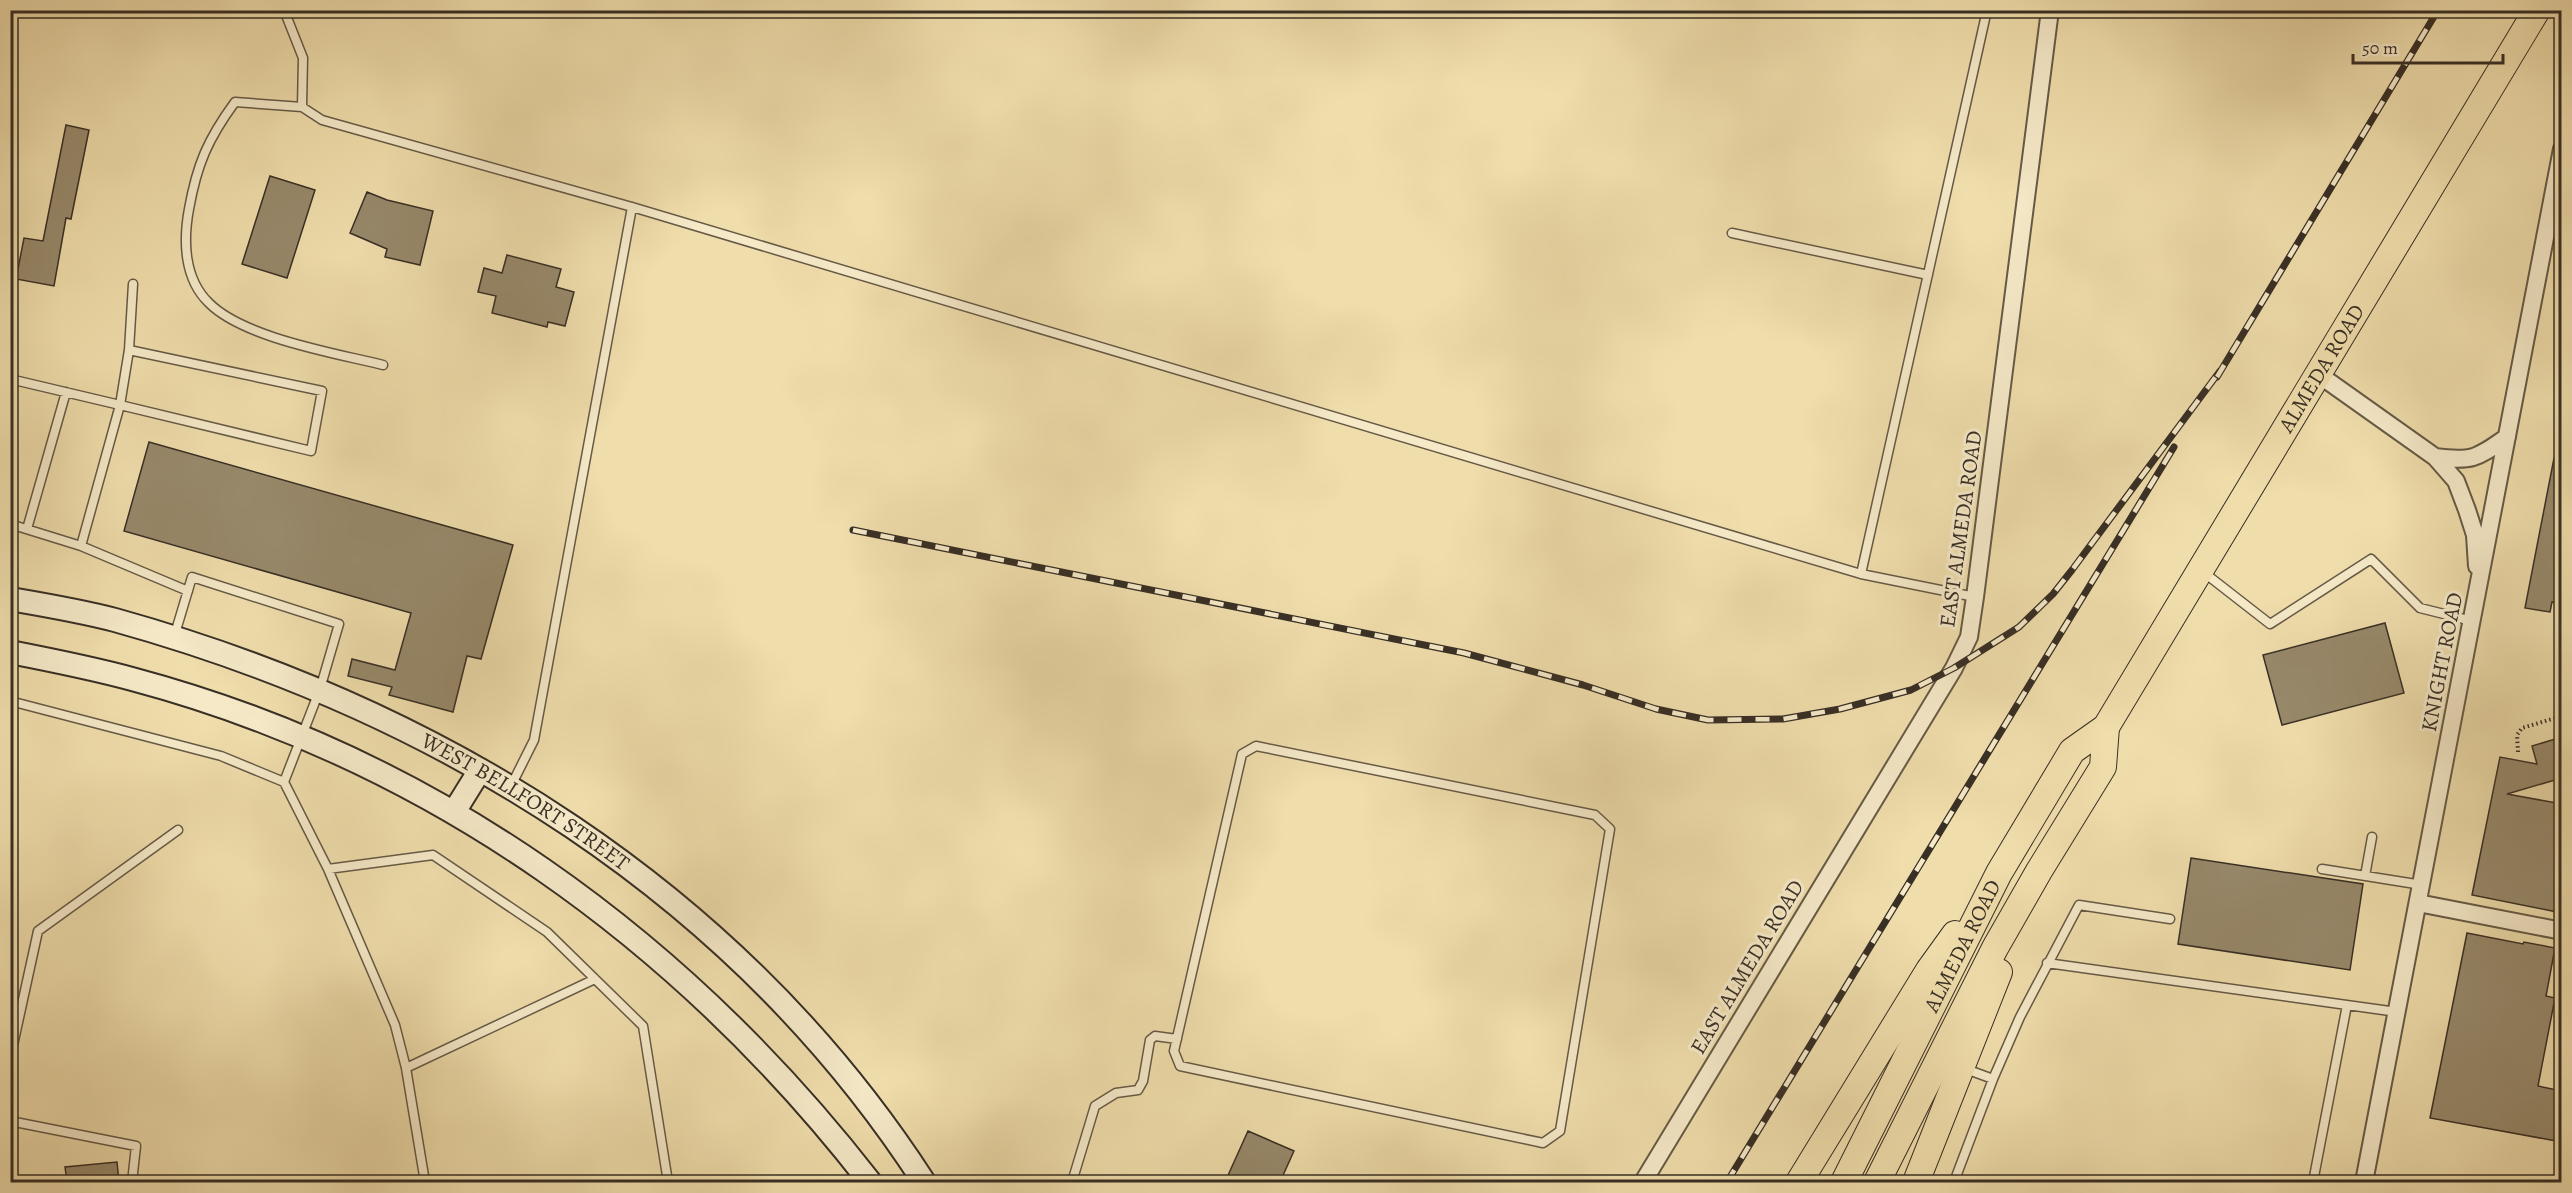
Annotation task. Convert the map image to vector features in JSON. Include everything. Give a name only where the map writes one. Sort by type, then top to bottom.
[{"type":"main road","name":"ALMEDA ROAD","points":[[1844,1182],[1999,873],[2072,751],[2106,727],[2537,10]]},
{"type":"main road","name":"WEST BELLFORT STREET","points":[[10,599],[112,619],[320,689],[414,733],[511,787],[554,814],[635,872],[677,906],[771,990],[848,1078],[924,1182]]},
{"type":"main road","name":"WEST BELLFORT STREET","points":[[10,652],[134,679],[236,712],[347,757],[454,812],[577,893],[646,946],[685,980],[799,1095],[870,1182]]},
{"type":"main road","name":"ALMEDA ROAD","points":[[1877,1182],[1995,948],[2038,871],[2103,767],[2106,727]]},
{"type":"main road","points":[[454,812],[480,770]]},
{"type":"main road","points":[[1916,1182],[2038,871]]},
{"type":"main road","points":[[1799,1182],[1929,970],[1999,873]]},
{"type":"street","name":"EAST ALMEDA ROAD","points":[[1643,1182],[1954,668],[1969,638],[2050,10]]},
{"type":"street","name":"KNIGHT ROAD","points":[[2364,1182],[2562,149]]},
{"type":"street","points":[[2318,374],[2435,457],[2456,481],[2475,535],[2479,587]]},
{"type":"street","points":[[2435,457],[2457,459],[2477,457],[2507,436]]},
{"type":"street","points":[[2418,903],[2562,931]]},
{"type":"lane","points":[[284,10],[303,58],[302,107]]},
{"type":"lane","points":[[1861,574],[1987,10]]},
{"type":"lane","points":[[383,365],[294,342],[239,324],[209,304],[197,288],[187,262],[186,225],[197,170],[214,130],[235,102],[302,107],[322,120],[632,207],[1861,574],[1975,597]]},
{"type":"lane","points":[[511,787],[534,740],[632,207]]},
{"type":"lane","points":[[1732,233],[1928,274]]},
{"type":"lane","points":[[81,546],[120,405],[129,350],[133,285]]},
{"type":"lane","points":[[10,379],[311,451],[322,391],[129,350]]},
{"type":"lane","points":[[27,529],[66,392]]},
{"type":"lane","points":[[10,524],[81,546],[188,591]]},
{"type":"lane","points":[[2200,570],[2270,624],[2372,559],[2420,608],[2473,621]]},
{"type":"lane","points":[[174,638],[192,577],[339,624],[320,689],[284,782]]},
{"type":"lane","points":[[10,701],[221,756],[284,782],[328,869],[395,1026],[406,1068],[426,1182]]},
{"type":"lane","points":[[1256,746],[1595,815],[1610,829],[1560,1131],[1543,1143],[1180,1066],[1174,1051],[1177,1039],[1242,754],[1256,746]]},
{"type":"lane","points":[[10,1059],[38,931],[178,830]]},
{"type":"lane","points":[[2365,876],[2372,837]]},
{"type":"lane","points":[[328,869],[433,855],[547,932],[643,1026],[668,1182]]},
{"type":"lane","points":[[2322,869],[2422,885]]},
{"type":"lane","points":[[1954,1182],[1994,1079],[2047,963],[2079,905],[2170,919]]},
{"type":"lane","points":[[2047,963],[2397,1012]]},
{"type":"lane","points":[[406,1068],[595,978]]},
{"type":"lane","points":[[2313,1182],[2347,1005]]},
{"type":"lane","points":[[1072,1182],[1095,1106],[1116,1093],[1138,1090],[1143,1081],[1150,1040],[1155,1036],[1177,1039]]},
{"type":"lane","points":[[1962,1067],[1994,1079]]},
{"type":"lane","points":[[10,1120],[136,1146],[132,1182]]},
{"type":"path","points":[[2518,752],[2517,735],[2522,728],[2562,716]]},
{"type":"building","points":[[66,125],[89,130],[71,219],[66,218],[54,286],[16,279],[24,238],[43,241]]},
{"type":"building","points":[[270,176],[315,190],[287,278],[242,264]]},
{"type":"building","points":[[367,192],[387,200],[433,211],[420,265],[385,257],[387,249],[350,233]]},
{"type":"building","points":[[507,255],[561,269],[556,287],[574,292],[565,326],[548,322],[547,327],[492,313],[496,296],[478,292],[484,268],[502,273]]},
{"type":"building","points":[[149,442],[513,545],[481,659],[467,656],[453,712],[389,695],[392,687],[348,676],[352,659],[395,670],[411,613],[124,531]]},
{"type":"building","points":[[2554,458],[2562,459],[2562,604],[2552,602],[2550,612],[2525,608]]},
{"type":"building","points":[[2385,623],[2404,693],[2282,725],[2263,655]]},
{"type":"building","points":[[2562,737],[2562,778],[2507,794],[2562,804],[2562,901],[2559,901],[2557,912],[2472,895],[2500,757],[2537,764],[2532,746]]},
{"type":"building","points":[[2191,858],[2363,884],[2350,970],[2178,944]]},
{"type":"building","points":[[2467,933],[2555,948],[2546,996],[2555,998],[2538,1086],[2562,1091],[2562,1142],[2430,1118]]},
{"type":"building","points":[[1248,1131],[1294,1151],[1280,1182],[1225,1182]]},
{"type":"building","points":[[117,1162],[119,1182],[67,1182],[65,1167]]},
{"type":"railway","points":[[2217,377],[2438,10]]},
{"type":"railway","points":[[853,530],[1464,653],[1583,685],[1656,709],[1708,720],[1783,719],[1840,709],[1911,690],[1954,668],[2019,627],[2053,594],[2072,570],[2220,371]]},
{"type":"railway","points":[[1727,1182],[2174,447]]}]
